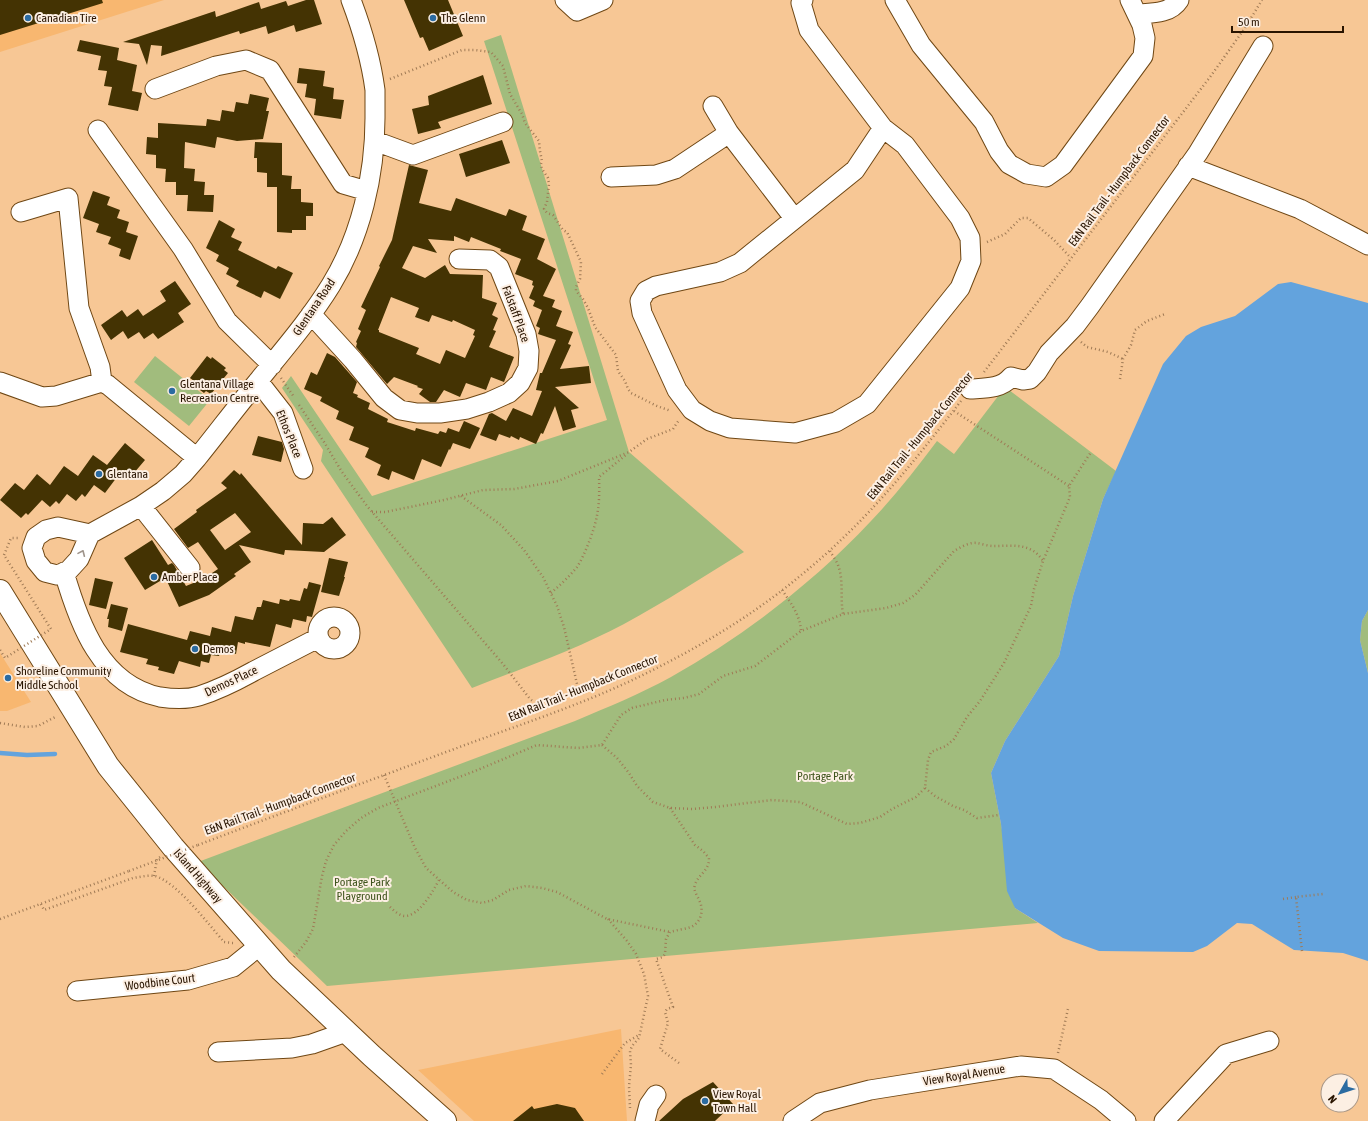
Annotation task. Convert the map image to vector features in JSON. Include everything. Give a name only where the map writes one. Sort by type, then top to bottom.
[{"type":"main road","name":"Island Highway","points":[[0,591],[108,766],[151,821],[281,970],[372,1056],[445,1121]]},
{"type":"street","name":"Glentana Road","points":[[90,534],[141,506],[163,491],[197,458],[311,314],[331,285],[346,256],[358,224],[367,191],[375,141],[374,84],[369,56],[351,0]]},
{"type":"street","points":[[564,0],[577,11],[603,0]]},
{"type":"street","points":[[803,0],[801,3],[809,30],[883,128],[905,145],[960,218],[970,238],[971,261],[960,288],[867,404],[836,422],[795,433],[730,428],[710,421],[692,410],[677,390],[642,312],[640,301],[646,291],[656,286],[720,272],[740,263],[855,170],[883,128]]},
{"type":"street","points":[[895,0],[921,45],[984,122],[999,151],[1009,164],[1027,174],[1046,177],[1063,165],[1143,56],[1145,38],[1142,25],[1133,7]]},
{"type":"street","points":[[1133,7],[1166,11],[1177,4],[1179,0]]},
{"type":"street","points":[[970,389],[995,387],[1006,382],[1011,377],[1023,380],[1030,378],[1037,372],[1049,353],[1071,330],[1090,306],[1188,166],[1263,46]]},
{"type":"street","points":[[155,89],[216,66],[246,60],[270,70],[343,184],[367,191]]},
{"type":"street","points":[[713,106],[729,133],[794,218]]},
{"type":"street","points":[[375,141],[414,155],[503,122]]},
{"type":"street","points":[[98,130],[183,249],[227,320],[272,365]]},
{"type":"street","points":[[611,177],[656,175],[675,169],[729,133]]},
{"type":"street","points":[[1188,166],[1300,209],[1368,245]]},
{"type":"street","points":[[21,212],[68,198],[79,308],[100,367],[102,382]]},
{"type":"street","name":"Falstaff Place","points":[[311,314],[353,360],[384,398],[400,410],[417,413],[440,413],[467,409],[489,402],[509,393],[520,384],[528,368],[529,351],[526,334],[499,267],[490,260],[460,259]]},
{"type":"street","name":"Ethos Place","points":[[258,381],[283,413],[303,469]]},
{"type":"street","points":[[0,382],[42,397],[56,396],[102,382],[108,385],[197,458]]},
{"type":"street","points":[[141,506],[190,568]]},
{"type":"street","points":[[58,527],[90,534],[79,560],[68,571],[57,575],[45,572],[36,561],[32,548],[36,537],[46,530],[58,527]]},
{"type":"street","name":"Demos Place","points":[[64,572],[74,607],[87,636],[102,660],[122,681],[147,694],[175,700],[198,697],[226,686],[318,638]]},
{"type":"street","name":"Woodbine Court","points":[[76,991],[188,980],[233,967],[259,946]]},
{"type":"street","points":[[218,1052],[292,1048],[312,1044],[346,1032]]},
{"type":"street","points":[[1164,1121],[1226,1054],[1269,1041]]},
{"type":"street","name":"View Royal Avenue","points":[[793,1121],[820,1103],[870,1090],[1021,1066],[1054,1069],[1101,1100],[1126,1121]]},
{"type":"street","points":[[638,1118],[656,1095]]},
{"type":"path","name":"E&N Rail Trail - Humpback Connector","points":[[0,919],[548,714],[624,684],[708,641],[782,590],[830,551],[887,494],[954,410],[1219,66],[1262,0]]},
{"type":"path","points":[[374,84],[462,50],[490,52],[494,55],[503,66],[510,94],[522,114],[525,123],[540,141],[542,169],[548,178],[549,184],[547,202],[544,209],[547,213],[553,215],[563,230],[567,232],[572,245],[578,253],[581,262],[581,272],[576,291],[588,308],[595,327],[616,355],[618,371],[628,389],[637,396],[668,410]]},
{"type":"path","points":[[970,238],[983,243],[1005,234],[1021,218],[1028,218],[1054,240],[1071,258]]},
{"type":"path","points":[[1120,379],[1123,359],[1131,345],[1135,330],[1146,321],[1165,314]]},
{"type":"path","points":[[1071,330],[1087,347],[1108,352],[1123,359]]},
{"type":"path","points":[[272,365],[311,422],[342,472],[371,512],[485,642],[517,680],[530,699],[534,702]]},
{"type":"path","points":[[954,410],[1069,486]]},
{"type":"path","points":[[551,593],[578,566],[595,528],[598,514],[599,477],[629,452],[647,440],[673,429],[678,420]]},
{"type":"path","points":[[371,512],[385,512],[483,490],[514,488],[558,481],[629,452]]},
{"type":"path","points":[[281,970],[306,942],[313,929],[322,876],[326,861],[334,845],[360,818],[378,808],[475,772],[537,746],[578,748],[602,745],[617,758],[637,786],[653,802],[670,808],[693,809],[772,800],[800,802],[846,824],[860,823],[880,818],[892,809],[916,797],[925,788],[928,760],[931,752],[946,746],[954,738],[1004,664],[1031,606],[1034,589],[1043,561],[1070,497],[1069,486],[1091,452]]},
{"type":"path","points":[[461,496],[501,525],[524,550],[543,577],[557,606],[564,627],[577,684]]},
{"type":"path","points":[[602,745],[620,715],[632,708],[699,694],[724,676],[756,666],[801,631],[843,614],[886,608],[903,603],[915,596],[954,551],[963,546],[975,543],[992,546],[1010,544],[1027,548],[1038,554],[1043,561]]},
{"type":"path","points":[[830,551],[838,564],[841,576],[841,602],[843,614]]},
{"type":"path","points":[[0,650],[5,658],[51,629],[4,555]]},
{"type":"path","points":[[782,590],[797,614],[801,631]]},
{"type":"path","points":[[0,723],[25,727],[38,726],[71,708]]},
{"type":"path","points":[[384,775],[418,854],[426,868],[453,892],[466,900],[482,904],[494,900],[509,890],[526,886],[557,892],[607,919],[616,927],[636,954],[644,974],[648,996],[639,1038],[632,1046],[630,1051],[631,1066],[629,1086],[638,1118]]},
{"type":"path","points":[[925,788],[935,796],[977,818],[999,815]]},
{"type":"path","points":[[607,919],[670,932],[692,926],[698,920],[702,912],[700,902],[695,892],[695,885],[709,865],[709,858],[695,845],[670,808]]},
{"type":"path","points":[[154,876],[157,859]]},
{"type":"path","points":[[41,904],[44,910],[133,878],[154,876],[180,892],[224,942],[259,946]]},
{"type":"path","points":[[390,907],[396,913],[403,916],[410,915],[429,898],[439,880]]},
{"type":"path","points":[[1283,899],[1324,894]]},
{"type":"path","points":[[1296,897],[1302,951]]},
{"type":"path","points":[[670,932],[666,938],[665,954],[662,957],[656,958],[673,1007],[665,1012],[668,1023],[660,1049],[679,1063]]},
{"type":"path","points":[[1054,1069],[1068,1009]]},
{"type":"path","points":[[602,1074],[625,1043],[633,1037],[639,1035]]},
{"type":"shaded area","points":[[0,0],[164,0],[0,52]]},
{"type":"shaded area","name":"Shoreline Community Middle School","points":[[0,653],[31,702],[7,711],[0,711]]},
{"type":"shaded area","points":[[621,1029],[627,1121],[474,1121],[418,1070]]},
{"type":"green space","points":[[501,35],[629,452],[744,552],[624,624],[549,658],[472,688],[321,461],[323,450],[282,388],[291,376],[372,496],[607,420],[484,41]]},
{"type":"green space","name":"Glentana Village Recreation Centre","points":[[155,356],[210,400],[189,426],[134,382]]},
{"type":"green space","name":"Portage Park","points":[[1005,387],[1116,471],[1103,499],[1073,596],[1059,656],[1005,741],[991,773],[1015,908],[1038,923],[327,986],[198,862],[575,721],[636,695],[671,677],[752,626],[802,587],[849,544],[880,512],[937,441],[954,454]]},
{"type":"green space","points":[[1368,610],[1368,673],[1360,640],[1362,621]]},
{"type":"water","points":[[1291,282],[1368,303],[1368,610],[1362,621],[1360,640],[1368,673],[1368,961],[1343,953],[1294,950],[1252,924],[1237,923],[1207,946],[1193,952],[1099,951],[1063,938],[1015,908],[1007,891],[1001,824],[991,773],[1005,741],[1059,656],[1073,596],[1103,499],[1163,364],[1186,336],[1201,327],[1235,316],[1278,284]]},
{"type":"building","name":"Canadian Tire","points":[[0,0],[102,0],[103,3],[0,35]]},
{"type":"building","points":[[306,0],[314,0],[322,24],[296,32],[294,25],[268,34],[266,26],[240,34],[239,31],[161,56],[162,46],[151,45],[147,65],[139,44],[123,42],[215,11],[216,17],[259,2],[261,9],[286,1],[288,6]]},
{"type":"building","name":"The Glenn","points":[[404,0],[448,0],[463,36],[429,51],[423,37],[420,38]]},
{"type":"building","points":[[80,40],[119,48],[117,60],[137,65],[132,91],[142,93],[138,111],[108,105],[112,87],[104,86],[107,71],[98,70],[101,56],[77,51]]},
{"type":"building","points":[[299,68],[325,71],[323,86],[334,88],[333,99],[344,100],[341,119],[314,115],[316,99],[305,97],[307,84],[297,83]]},
{"type":"building","points":[[483,75],[492,104],[438,122],[441,128],[418,134],[412,109],[429,105],[428,96]]},
{"type":"building","points":[[250,94],[269,98],[266,111],[269,111],[263,139],[237,141],[217,137],[215,148],[185,142],[184,168],[195,169],[194,181],[205,182],[204,195],[214,195],[213,212],[187,211],[188,195],[176,195],[176,182],[165,182],[166,169],[156,168],[156,155],[146,154],[147,137],[158,138],[158,123],[206,126],[207,119],[220,121],[222,110],[234,112],[236,102],[248,104]]},
{"type":"building","points":[[502,140],[510,163],[466,177],[459,154]]},
{"type":"building","points":[[255,142],[282,143],[282,175],[292,176],[291,189],[301,189],[301,202],[313,203],[313,216],[306,216],[306,230],[292,230],[292,233],[277,232],[277,187],[267,187],[267,173],[257,172],[257,158],[254,158]]},
{"type":"building","points":[[409,165],[428,170],[419,203],[451,211],[456,198],[506,216],[509,209],[527,216],[522,230],[545,239],[537,259],[556,269],[543,296],[555,300],[552,307],[562,311],[556,326],[573,332],[568,344],[571,345],[560,369],[589,366],[591,383],[555,387],[579,408],[571,410],[576,427],[563,431],[555,406],[543,434],[541,433],[536,444],[520,437],[519,440],[511,436],[510,438],[499,434],[496,441],[480,435],[489,414],[492,413],[506,421],[513,408],[532,416],[542,391],[536,390],[540,373],[542,373],[556,340],[538,334],[540,328],[536,326],[542,310],[533,306],[535,301],[529,298],[534,286],[532,285],[533,281],[515,274],[521,259],[471,237],[469,242],[454,236],[454,241],[428,239],[437,253],[413,246],[402,268],[425,278],[445,265],[450,274],[483,275],[482,298],[497,303],[492,315],[498,318],[493,330],[496,331],[489,347],[514,357],[504,382],[491,377],[486,390],[466,383],[460,397],[444,390],[436,402],[430,402],[419,394],[423,389],[417,387],[418,386],[394,377],[387,384],[356,347],[356,342],[361,331],[358,329],[366,310],[361,307],[392,240]],"holes":[[[391,297],[419,308],[415,317],[429,322],[432,315],[452,322],[453,320],[475,330],[473,335],[475,336],[465,358],[446,350],[440,364],[416,354],[419,348],[379,332],[378,330]]]},
{"type":"building","points":[[93,191],[110,197],[107,205],[120,210],[117,218],[129,222],[126,232],[138,236],[130,260],[119,256],[121,249],[108,244],[111,237],[96,232],[99,224],[83,218]]},
{"type":"building","points":[[219,220],[235,229],[231,237],[242,242],[238,250],[276,269],[278,266],[293,273],[280,299],[264,291],[261,298],[236,286],[239,281],[226,274],[229,268],[216,261],[219,255],[206,248]]},
{"type":"building","points":[[175,281],[191,304],[178,313],[184,322],[158,339],[153,333],[144,339],[139,332],[128,339],[123,331],[111,340],[101,325],[122,310],[127,317],[138,309],[143,316],[166,301],[160,291]]},
{"type":"building","points":[[327,353],[335,357],[357,382],[353,393],[358,395],[357,397],[370,403],[368,409],[388,419],[387,422],[415,431],[416,428],[438,434],[440,431],[446,433],[448,428],[459,432],[464,421],[480,428],[470,449],[453,443],[441,467],[422,459],[414,480],[392,471],[389,480],[377,475],[381,465],[365,457],[369,448],[349,440],[354,427],[336,419],[339,411],[320,401],[322,397],[304,389],[311,372],[317,375]]},
{"type":"building","name":"Glentana Village Recreation Centre","points":[[207,356],[211,359],[212,357],[226,368],[224,370],[228,373],[211,394],[206,391],[204,393],[192,384],[194,381],[190,378]]},
{"type":"building","points":[[258,436],[282,442],[284,449],[281,462],[252,455]]},
{"type":"building","points":[[125,443],[145,460],[128,480],[120,473],[105,493],[94,485],[85,497],[82,494],[76,501],[67,494],[59,504],[56,501],[50,507],[42,500],[28,515],[26,513],[21,518],[0,500],[15,483],[24,490],[37,474],[50,485],[64,466],[78,476],[93,455],[107,465]]},
{"type":"building","points":[[234,470],[240,475],[241,473],[302,545],[303,523],[323,524],[332,517],[346,535],[324,552],[285,550],[284,555],[239,545],[251,562],[234,574],[236,576],[209,595],[179,607],[166,579],[145,590],[124,558],[152,540],[168,565],[172,563],[174,565],[186,586],[203,579],[218,569],[198,542],[188,548],[174,529],[197,512],[196,510],[227,488],[221,483]],"holes":[[[235,513],[251,532],[225,550],[210,530]]]},
{"type":"building","points":[[329,558],[348,562],[339,596],[321,592]]},
{"type":"building","points":[[95,578],[113,582],[106,609],[89,605]]},
{"type":"building","points":[[309,582],[321,585],[312,617],[307,616],[306,622],[293,619],[291,628],[276,624],[270,647],[238,642],[236,654],[221,650],[219,656],[211,655],[209,663],[201,661],[200,667],[179,661],[174,674],[158,670],[159,667],[146,664],[148,659],[120,652],[128,624],[187,640],[190,631],[210,636],[212,627],[231,632],[235,616],[253,620],[257,607],[261,607],[263,600],[279,604],[280,599],[300,601],[304,588],[307,589]]},
{"type":"building","points":[[111,604],[128,608],[122,631],[108,627],[109,619],[107,619]]},
{"type":"building","name":"View Royal Town Hall","points":[[713,1082],[733,1104],[715,1121],[659,1121],[683,1099]]},
{"type":"building","points":[[557,1104],[575,1108],[584,1121],[513,1121],[532,1106],[534,1109]]},
{"type":"waterway","points":[[0,753],[27,755],[55,754]]},
{"type":"place","name":"Canadian Tire","points":[[28,18]]},
{"type":"place","name":"The Glenn","points":[[433,18]]},
{"type":"place","name":"Glentana Village Recreation Centre","points":[[172,391]]},
{"type":"place","name":"Glentana","points":[[99,474]]},
{"type":"place","name":"Amber Place","points":[[154,577]]},
{"type":"place","name":"Demos","points":[[195,649]]},
{"type":"place","name":"Shoreline Community Middle School","points":[[8,678]]},
{"type":"place","name":"View Royal Town Hall","points":[[705,1101]]},
{"type":"park label","name":"Portage Park Playground","points":[[362,889]]}]
